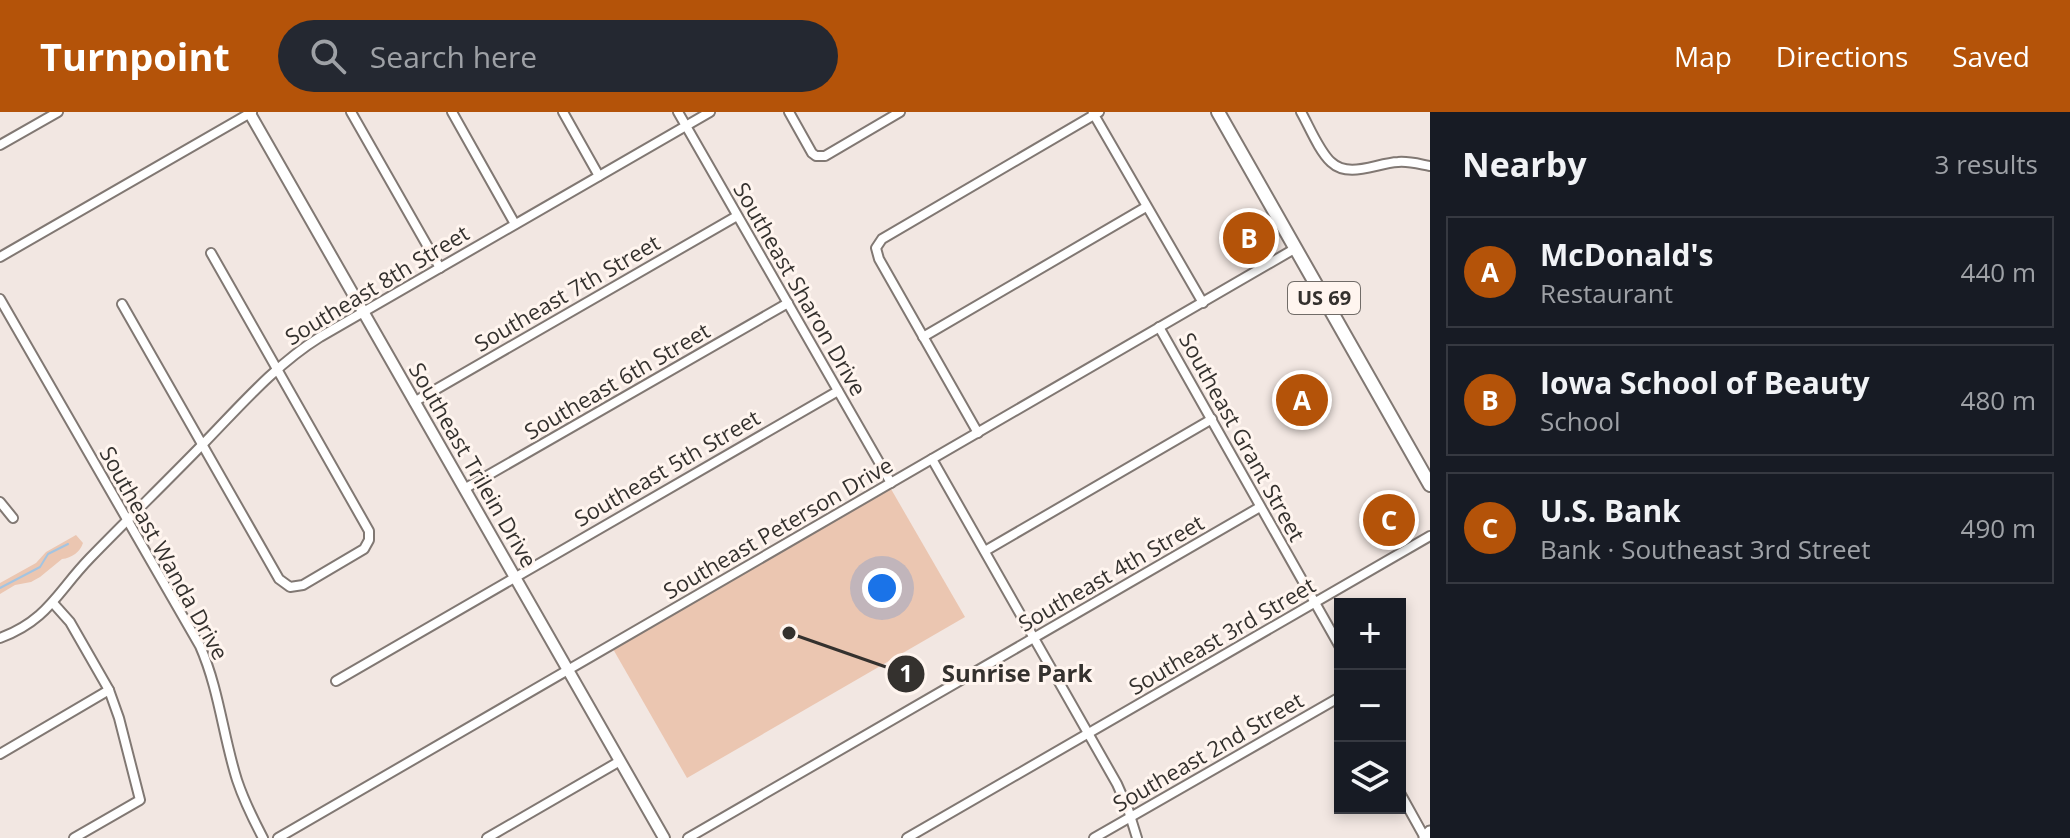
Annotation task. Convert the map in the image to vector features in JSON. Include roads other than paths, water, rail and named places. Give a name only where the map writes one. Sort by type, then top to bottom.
[{"type":"main road","name":"US 69","points":[[1218,112],[1430,485]]},
{"type":"main road","points":[[1425,838],[1430,832]]},
{"type":"street","points":[[0,145],[58,112]]},
{"type":"street","points":[[351,112],[440,268]]},
{"type":"street","points":[[452,112],[515,224]]},
{"type":"street","points":[[563,112],[599,176]]},
{"type":"street","name":"Southeast Sharon Drive","points":[[678,112],[891,483]]},
{"type":"street","name":"Southeast 8th Street","points":[[0,638],[31,623],[53,603],[80,568],[202,444],[277,369],[309,344],[710,112]]},
{"type":"street","points":[[789,112],[816,156],[825,156],[900,112]]},
{"type":"street","points":[[1301,112],[1328,160],[1343,169],[1401,162],[1430,166]]},
{"type":"street","points":[[0,257],[251,113]]},
{"type":"street","name":"Southeast Trilein Drive","points":[[251,113],[664,838]]},
{"type":"street","points":[[978,433],[876,254],[876,248],[882,239],[1095,113]]},
{"type":"street","name":"Southeast Grant Street","points":[[1095,113],[1203,303]]},
{"type":"street","points":[[923,337],[1146,207]]},
{"type":"street","name":"Southeast 7th Street","points":[[414,402],[737,216]]},
{"type":"street","name":"Southeast Peterson Drive","points":[[278,838],[1296,248]]},
{"type":"street","points":[[122,304],[279,579],[290,587],[299,586],[364,549],[370,537],[368,527],[211,253]]},
{"type":"street","name":"Southeast Wanda Drive","points":[[0,299],[200,646],[236,778],[263,838]]},
{"type":"street","name":"Southeast 6th Street","points":[[464,489],[788,303]]},
{"type":"street","name":"Southeast Grant Street","points":[[1159,327],[1334,636]]},
{"type":"street","name":"Southeast 5th Street","points":[[336,681],[838,391]]},
{"type":"street","points":[[985,551],[1212,419]]},
{"type":"street","points":[[932,459],[1117,784],[1137,838]]},
{"type":"street","points":[[0,502],[13,518]]},
{"type":"street","name":"Southeast 4th Street","points":[[688,838],[1260,507]]},
{"type":"street","name":"Southeast 3rd Street","points":[[907,838],[1430,536]]},
{"type":"street","points":[[53,603],[70,622],[109,690],[140,800],[74,838]]},
{"type":"street","points":[[0,754],[109,690]]},
{"type":"street","name":"Southeast 2nd Street","points":[[1094,838],[1334,700]]},
{"type":"street","points":[[487,838],[620,761]]},
{"type":"street","points":[[1406,804],[1425,838]]},
{"type":"waterway","points":[[0,588],[40,567],[48,554],[68,544]]},
{"type":"place","name":"Iowa School of Beauty","points":[[1249,238]]},
{"type":"place","name":"McDonald's","points":[[1302,400]]},
{"type":"place","name":"U.S. Bank","points":[[1389,520]]},
{"type":"place","name":"Sunrise Park","points":[[789,633]]}]
